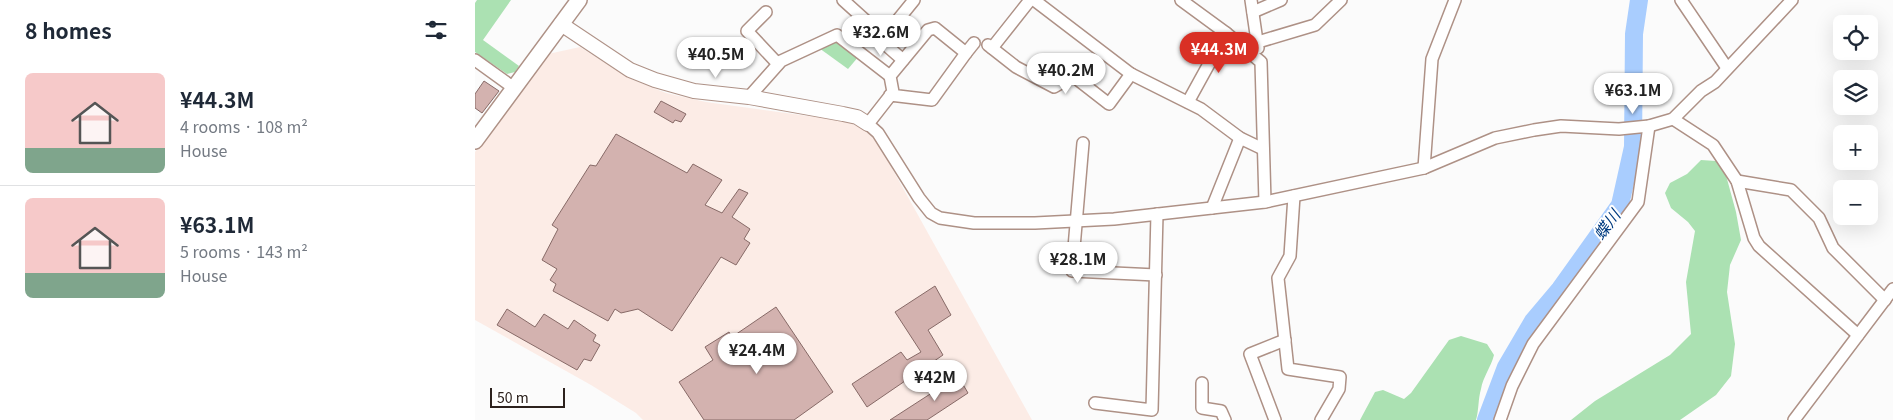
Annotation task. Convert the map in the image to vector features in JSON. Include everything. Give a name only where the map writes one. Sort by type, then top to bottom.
[{"type":"main road","points":[[475,141],[579,0]]},
{"type":"street","points":[[843,0],[884,37],[887,46],[903,60]]},
{"type":"street","points":[[884,37],[914,0]]},
{"type":"street","points":[[1131,74],[1109,104],[1073,76],[1054,87],[1016,67],[990,47],[1032,0],[1131,74],[1189,102],[1239,138],[1263,149]]},
{"type":"street","points":[[1181,0],[1226,32],[1261,62]]},
{"type":"street","points":[[1251,0],[1261,62],[1265,202]]},
{"type":"street","points":[[1253,12],[1281,0]]},
{"type":"street","points":[[1258,42],[1315,25],[1341,0]]},
{"type":"street","points":[[1423,168],[1432,59],[1455,0]]},
{"type":"street","points":[[1681,0],[1727,68]]},
{"type":"street","points":[[561,24],[630,70],[655,80],[694,91],[749,97],[857,117],[878,133],[919,198],[931,213],[940,218],[974,223],[1035,223],[1157,214],[1265,202],[1423,168],[1495,138],[1534,130],[1561,126],[1619,130],[1649,126],[1673,119],[1701,91],[1715,82],[1792,0]]},
{"type":"street","points":[[766,12],[747,31],[778,64]]},
{"type":"street","points":[[890,76],[928,30],[935,28],[967,54]]},
{"type":"street","points":[[1189,102],[1226,32]]},
{"type":"street","points":[[749,97],[778,64],[837,35],[890,76],[893,92],[868,124]]},
{"type":"street","points":[[890,95],[932,100],[974,43]]},
{"type":"street","points":[[475,60],[514,88]]},
{"type":"street","points":[[1673,119],[1713,145],[1737,181],[1754,238],[1759,246],[1858,335]]},
{"type":"street","points":[[1500,420],[1512,386],[1533,344],[1638,202],[1649,126]]},
{"type":"street","points":[[1212,208],[1239,138]]},
{"type":"street","points":[[1083,143],[1072,271],[1156,275]]},
{"type":"street","points":[[1737,181],[1791,190],[1819,218],[1833,248],[1885,300]]},
{"type":"street","points":[[1294,196],[1289,256],[1278,278],[1288,369],[1339,377],[1339,389],[1321,420]]},
{"type":"street","points":[[1095,403],[1152,410],[1157,214]]},
{"type":"street","points":[[1794,420],[1893,289]]},
{"type":"street","points":[[1275,420],[1249,354],[1285,340]]},
{"type":"street","points":[[1201,383],[1202,408],[1221,411],[1225,420]]},
{"type":"shaded area","points":[[580,47],[633,80],[666,93],[706,102],[845,121],[864,129],[879,145],[1032,420],[643,420],[636,413],[591,385],[475,320],[475,152],[548,54]]},
{"type":"green space","points":[[477,0],[511,0],[483,40],[519,66],[515,72],[507,74],[475,52],[475,3]]},
{"type":"green space","points":[[837,39],[859,56],[848,69],[819,48]]},
{"type":"green space","points":[[1701,160],[1716,161],[1724,168],[1736,212],[1741,240],[1730,265],[1727,292],[1735,344],[1731,376],[1716,395],[1680,420],[1571,420],[1595,401],[1670,355],[1691,334],[1686,282],[1695,231],[1688,222],[1671,208],[1665,193],[1670,183],[1687,174]]},
{"type":"green space","points":[[1461,336],[1487,344],[1494,355],[1482,385],[1476,420],[1360,420],[1375,392],[1383,390],[1404,399],[1411,393],[1449,340]]},
{"type":"building","points":[[484,81],[499,91],[482,113],[475,108],[475,94]]},
{"type":"building","points":[[661,101],[686,114],[681,122],[675,120],[673,123],[654,112]]},
{"type":"building","points":[[616,134],[687,173],[693,164],[722,180],[705,205],[722,213],[739,189],[748,193],[732,217],[750,229],[744,239],[750,243],[736,265],[721,257],[672,331],[638,309],[621,313],[615,309],[608,321],[553,291],[556,284],[550,280],[557,269],[542,260],[558,229],[552,225],[590,165],[596,166]]},
{"type":"building","points":[[935,286],[951,315],[928,330],[943,355],[867,407],[852,384],[901,352],[907,360],[921,352],[895,312]]},
{"type":"building","points":[[776,307],[833,392],[794,420],[704,420],[679,382],[713,360],[705,347],[729,332],[732,337]]},
{"type":"building","points":[[507,309],[535,327],[544,314],[568,329],[574,320],[596,335],[593,341],[600,345],[591,361],[584,359],[577,370],[497,325]]},
{"type":"building","points":[[958,376],[968,393],[927,420],[890,420]]},
{"type":"waterway","name":"蝶川","points":[[1486,420],[1506,367],[1533,321],[1560,289],[1620,205],[1633,147],[1634,34],[1639,0]]}]
